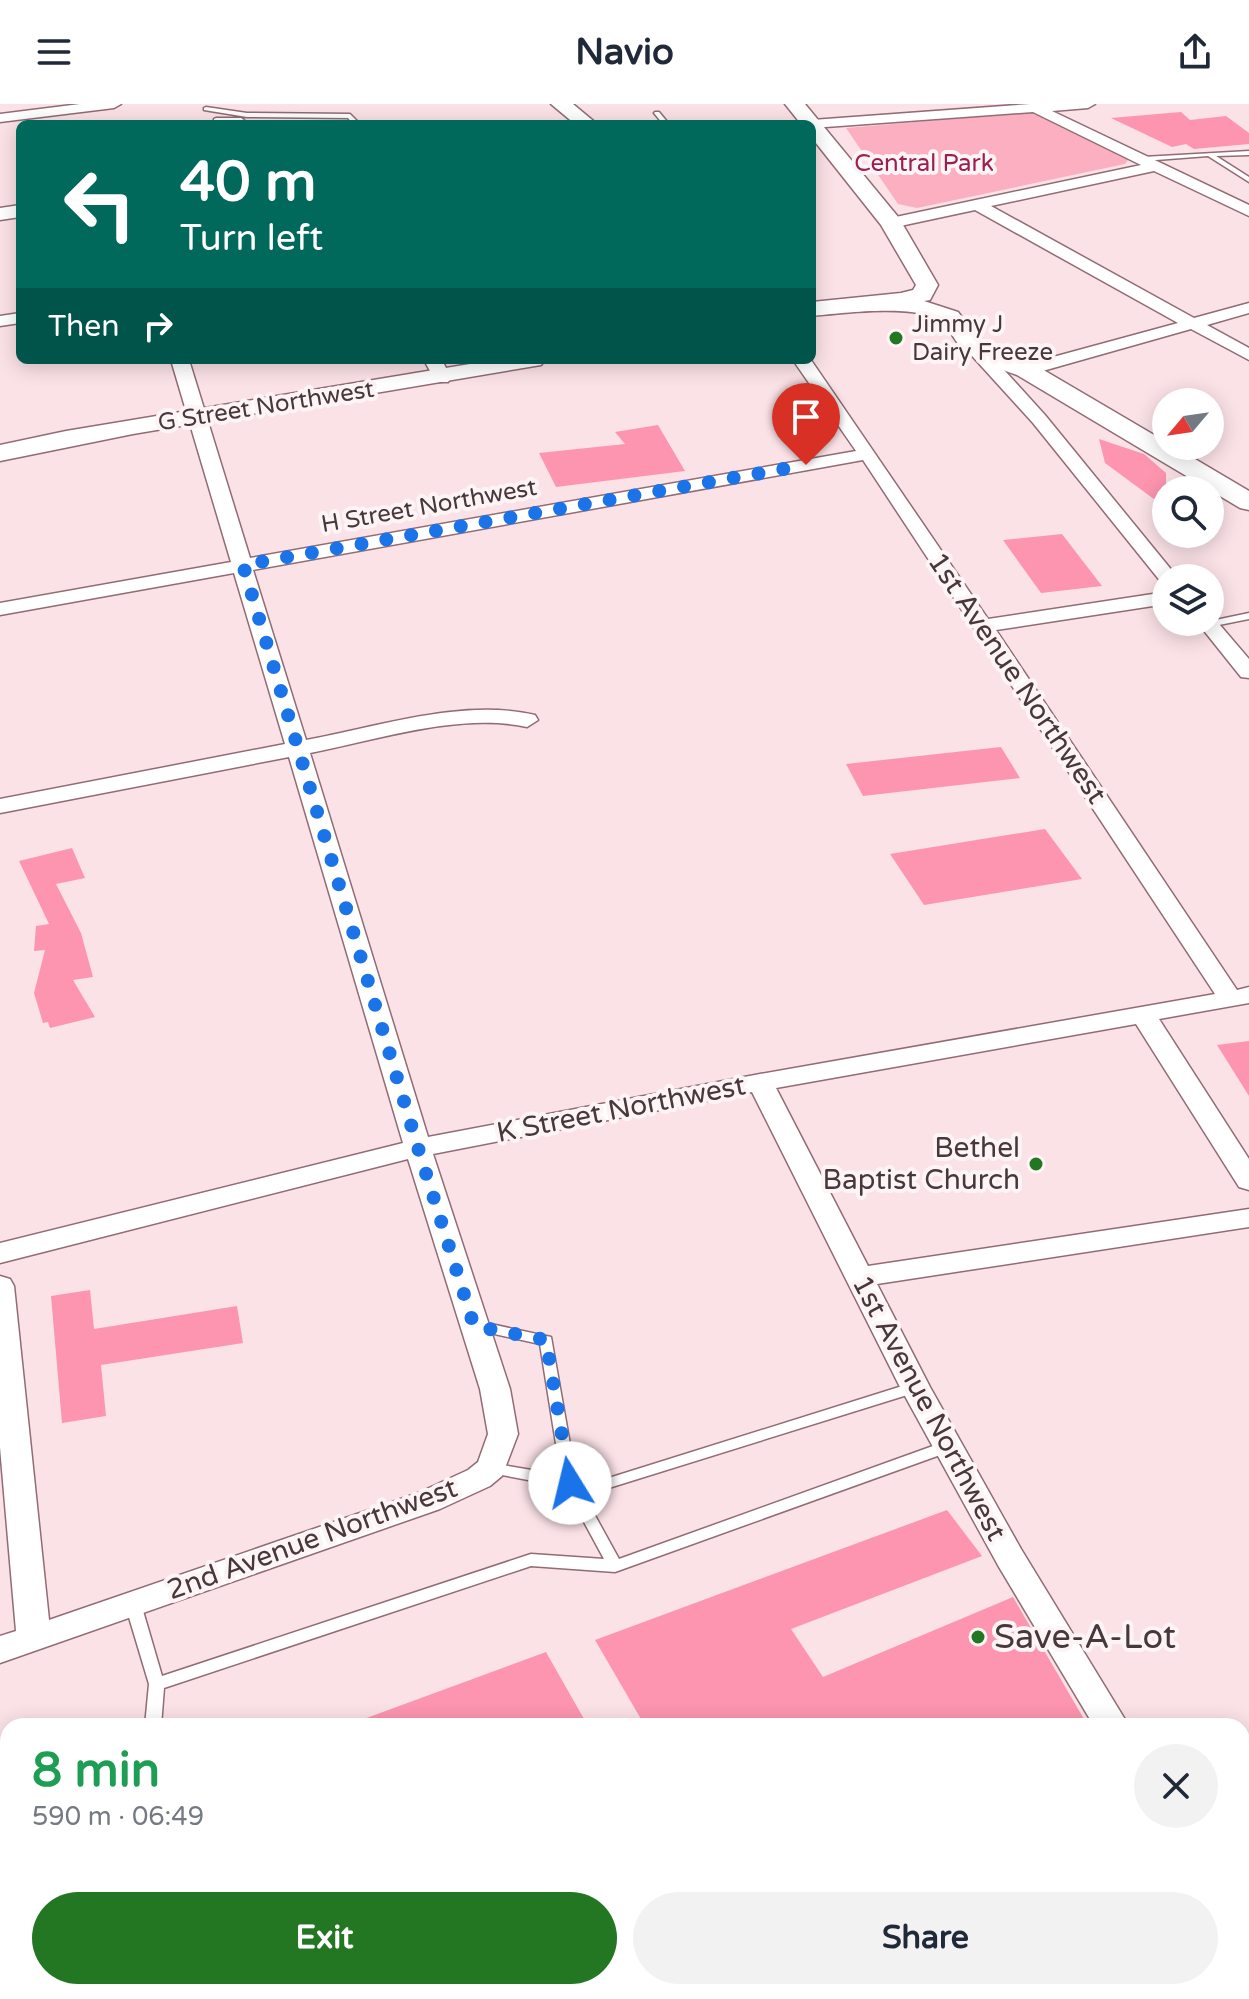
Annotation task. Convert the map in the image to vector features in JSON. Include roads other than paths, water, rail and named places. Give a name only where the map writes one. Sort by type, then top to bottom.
[{"type":"main road","points":[[561,104],[582,120]]},
{"type":"main road","points":[[795,104],[809,120]]},
{"type":"main road","points":[[816,129],[891,223],[927,285],[922,295],[878,303],[816,307]]},
{"type":"main road","points":[[891,223],[923,250],[990,333],[1022,358],[1026,370]]},
{"type":"main road","points":[[878,303],[932,309],[950,317],[969,342],[990,356],[1026,370],[1249,502]]},
{"type":"main road","name":"G Street Northwest","points":[[0,453],[438,369],[491,364]]},
{"type":"street","points":[[816,124],[1088,104]]},
{"type":"street","points":[[0,118],[117,107]]},
{"type":"street","points":[[1034,108],[1244,205]]},
{"type":"street","points":[[891,223],[978,205],[1149,162]]},
{"type":"street","points":[[978,205],[1249,355]]},
{"type":"street","points":[[1026,370],[1249,308]]},
{"type":"street","points":[[969,342],[1039,419],[1157,564]]},
{"type":"street","name":"2nd Avenue Northwest","points":[[0,1650],[429,1501],[479,1478],[491,1468],[503,1434],[495,1389],[418,1148],[181,364]]},
{"type":"street","name":"1st Avenue Northwest","points":[[805,364],[1239,996]]},
{"type":"street","points":[[1039,419],[1043,406],[1062,391]]},
{"type":"street","name":"H Street Northwest","points":[[0,609],[868,454]]},
{"type":"street","points":[[982,626],[1152,600]]},
{"type":"street","points":[[1219,636],[1249,672]]},
{"type":"street","points":[[0,806],[461,717],[504,715],[527,720]]},
{"type":"street","name":"K Street Northwest","points":[[0,1253],[418,1148],[760,1082],[1239,996]]},
{"type":"street","points":[[1143,1014],[1249,1181]]},
{"type":"street","name":"1st Avenue Northwest","points":[[760,1082],[915,1387],[1010,1558],[1107,1718]]},
{"type":"street","points":[[858,1277],[1249,1218]]},
{"type":"street","points":[[0,1286],[34,1640]]},
{"type":"lane","points":[[204,106],[247,115],[350,116],[354,120]]},
{"type":"lane","points":[[657,113],[663,120]]},
{"type":"lane","points":[[1149,162],[1209,154],[1249,153]]},
{"type":"lane","points":[[1209,154],[1249,180]]},
{"type":"lane","points":[[1224,620],[1249,616]]},
{"type":"lane","points":[[474,1326],[546,1340],[570,1483],[615,1566]]},
{"type":"lane","points":[[491,1468],[596,1487],[915,1387]]},
{"type":"lane","points":[[157,1684],[531,1560],[615,1566],[949,1446]]},
{"type":"lane","points":[[133,1604],[157,1684],[154,1718]]},
{"type":"place","name":"Jimmy J Dairy Freeze","points":[[896,338]]},
{"type":"place","name":"Bethel Baptist Church","points":[[1036,1164]]},
{"type":"place","name":"Save-A-Lot","points":[[978,1637]]},
{"type":"park label","name":"Central Park","points":[[924,163]]}]
